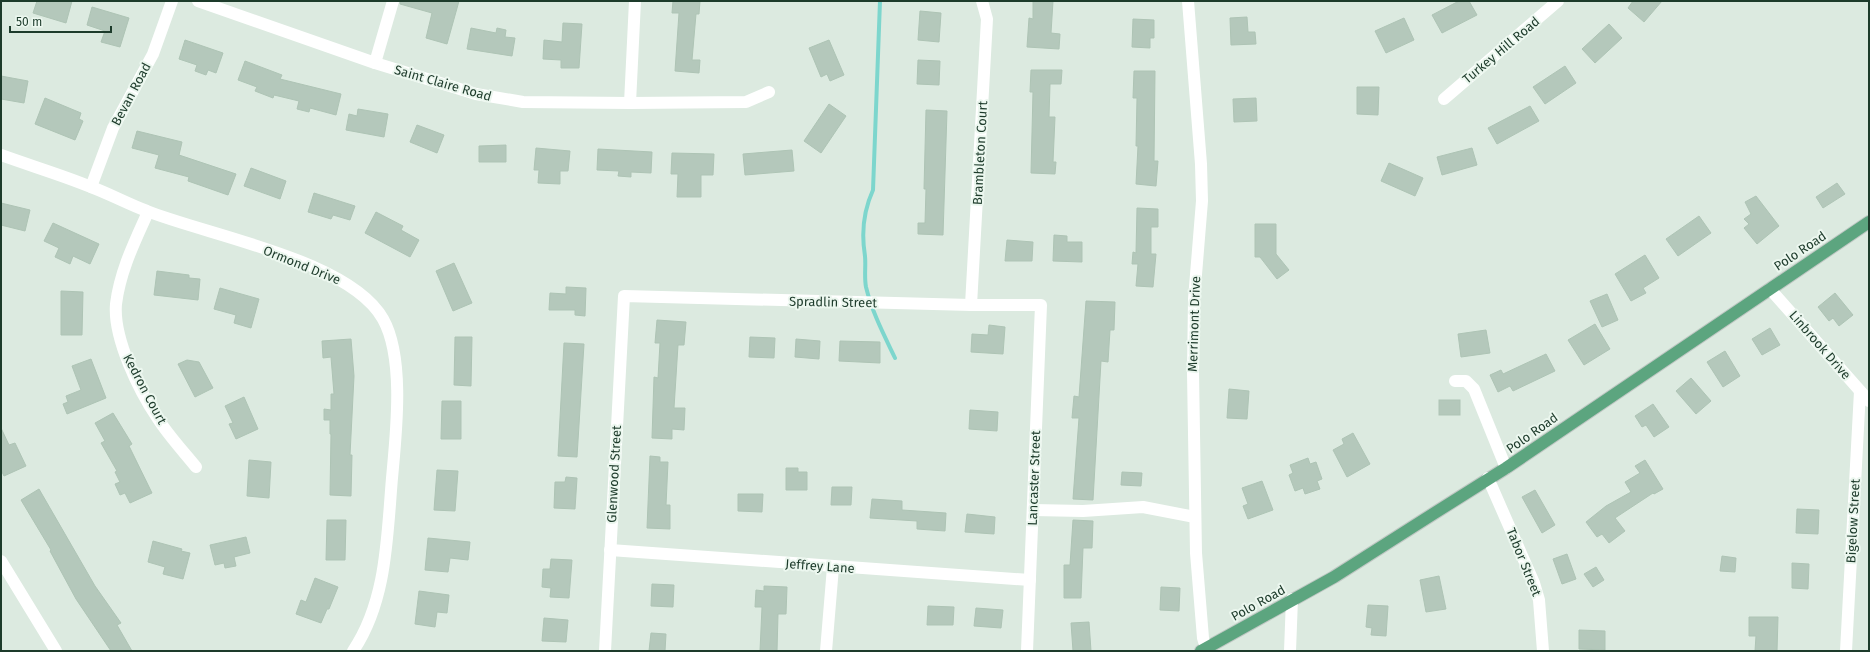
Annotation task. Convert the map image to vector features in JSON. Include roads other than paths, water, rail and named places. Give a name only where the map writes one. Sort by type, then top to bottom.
[{"type":"main road","name":"Polo Road","points":[[1203,650],[1372,553],[1506,468],[1869,222]]},
{"type":"street","name":"Bevan Road","points":[[91,187],[113,128],[152,54],[172,1]]},
{"type":"street","name":"Saint Claire Road","points":[[198,1],[375,63],[476,94],[522,102],[746,102],[769,92]]},
{"type":"street","points":[[375,63],[393,1]]},
{"type":"street","points":[[630,103],[635,1]]},
{"type":"street","name":"Brambleton Court","points":[[972,305],[987,19],[982,1]]},
{"type":"street","name":"Merrimont Drive","points":[[1188,1],[1201,164],[1202,201],[1194,299],[1193,373],[1196,553],[1203,650]]},
{"type":"street","name":"Turkey Hill Road","points":[[1444,99],[1558,1]]},
{"type":"street","name":"Ormond Drive","points":[[1,155],[91,187],[148,212],[272,252],[318,269],[341,279],[356,289],[370,302],[384,322],[393,352],[397,388],[394,450],[389,511],[378,598],[370,620],[353,651]]},
{"type":"street","name":"Kedron Court","points":[[148,212],[126,263],[119,286],[116,305],[117,323],[123,347],[134,376],[158,419],[196,467]]},
{"type":"street","name":"Linbrook Drive","points":[[1770,289],[1869,401]]},
{"type":"street","name":"Spradlin Street","points":[[624,296],[972,305],[1041,305]]},
{"type":"street","name":"Glenwood Street","points":[[605,651],[624,296]]},
{"type":"street","name":"Lancaster Street","points":[[1027,651],[1041,305]]},
{"type":"street","points":[[1455,381],[1466,382],[1474,389],[1506,468]]},
{"type":"street","name":"Bigelow Street","points":[[1846,651],[1860,391]]},
{"type":"street","name":"Tabor Street","points":[[1488,478],[1534,583],[1539,600],[1543,651]]},
{"type":"street","points":[[1032,510],[1083,511],[1143,507],[1195,517]]},
{"type":"street","name":"Jeffrey Lane","points":[[610,550],[1030,580]]},
{"type":"street","points":[[1,561],[56,651]]},
{"type":"street","points":[[826,651],[833,567]]},
{"type":"street","points":[[1290,651],[1292,599]]},
{"type":"waterway","points":[[880,1],[873,190],[865,214],[863,239],[866,287],[875,314],[895,358]]}]
